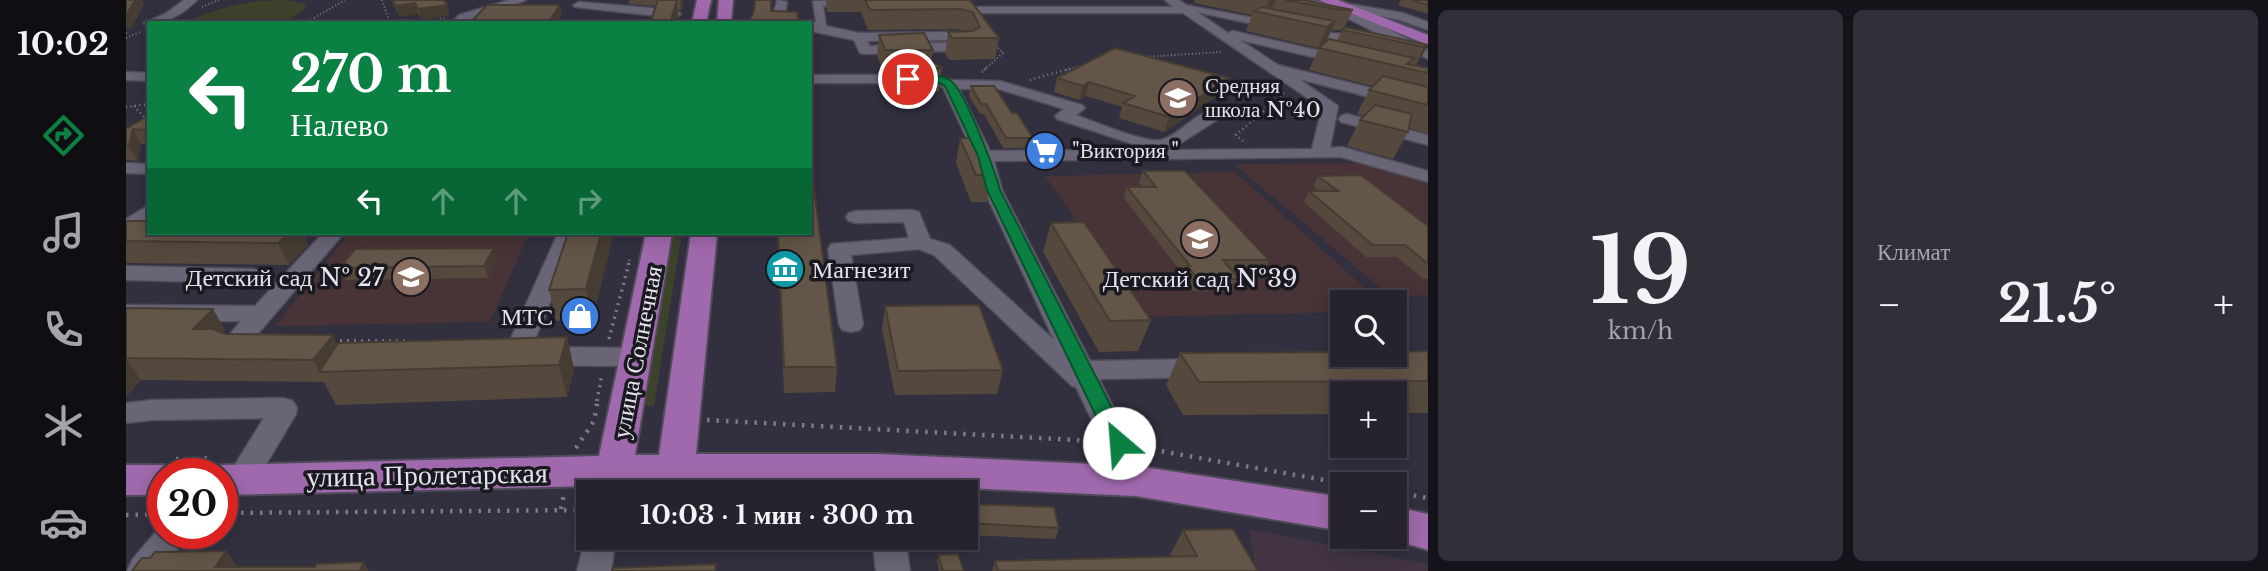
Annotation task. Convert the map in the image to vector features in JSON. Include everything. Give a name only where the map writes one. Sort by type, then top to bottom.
[{"type":"main road","points":[[700,19],[704,0]]},
{"type":"main road","points":[[724,21],[726,0]]},
{"type":"main road","points":[[1340,8],[1428,40]]},
{"type":"main road","name":"улица Солнечная","points":[[676,469],[698,305],[704,235]]},
{"type":"main road","name":"улица Солнечная","points":[[612,480],[620,357],[646,239]]},
{"type":"main road","name":"улица Пролетарская","points":[[622,480],[676,469],[879,480]]},
{"type":"main road","name":"улица Пролетарская","points":[[240,472],[576,481]]},
{"type":"main road","points":[[126,480],[147,474]]},
{"type":"main road","name":"улица Пролетарская","points":[[978,480],[1136,481],[1330,512]]},
{"type":"main road","points":[[1407,527],[1428,532]]},
{"type":"street","points":[[151,19],[169,16],[191,0]]},
{"type":"street","points":[[460,21],[520,0]]},
{"type":"street","points":[[778,21],[781,2]]},
{"type":"street","points":[[814,24],[817,2],[870,3]]},
{"type":"street","points":[[950,4],[1177,4],[1332,37],[1397,38]]},
{"type":"street","points":[[1177,4],[1273,68],[1428,107]]},
{"type":"street","points":[[579,5],[700,19]]},
{"type":"street","points":[[1306,5],[1340,8],[1428,55]]},
{"type":"street","points":[[1306,5],[1403,17],[1428,26]]},
{"type":"street","points":[[650,21],[675,14]]},
{"type":"street","points":[[814,24],[855,15]]},
{"type":"street","points":[[814,24],[859,37],[957,36],[964,37],[969,46],[865,50],[859,37]]},
{"type":"street","points":[[1219,32],[1363,65]]},
{"type":"street","points":[[126,76],[147,77]]},
{"type":"street","points":[[812,79],[933,79],[949,84],[1000,85],[1077,108],[1063,116],[1144,144],[1164,146],[1214,115]]},
{"type":"street","points":[[949,84],[984,156],[993,190],[1136,481]]},
{"type":"street","points":[[1347,119],[1428,140]]},
{"type":"street","points":[[1320,154],[1342,152],[1428,177]]},
{"type":"street","points":[[126,168],[147,169]]},
{"type":"street","points":[[126,229],[147,213]]},
{"type":"street","points":[[856,217],[912,216],[921,243]]},
{"type":"street","points":[[277,345],[238,345],[237,341],[332,235]]},
{"type":"street","points":[[516,356],[567,235]]},
{"type":"street","points":[[851,324],[839,249],[921,243],[942,250],[1087,380],[1234,368]]},
{"type":"street","points":[[126,273],[253,276]]},
{"type":"street","points":[[126,313],[261,314]]},
{"type":"street","points":[[488,356],[620,357]]},
{"type":"street","points":[[126,413],[166,409],[283,408],[282,414],[240,472]]},
{"type":"street","points":[[144,571],[160,549]]},
{"type":"street","points":[[594,571],[598,550]]},
{"type":"lane","points":[[984,156],[1320,154],[1330,106],[1273,68]]},
{"type":"lane","points":[[890,550],[893,571]]},
{"type":"path","points":[[308,21],[345,0]]},
{"type":"path","points":[[382,0],[389,21]]},
{"type":"path","points":[[967,4],[983,31],[1003,53],[979,75]]},
{"type":"path","points":[[127,35],[147,30]]},
{"type":"path","points":[[1135,57],[1245,50]]},
{"type":"path","points":[[1000,85],[1083,66]]},
{"type":"path","points":[[1257,155],[1236,135],[1296,82]]},
{"type":"path","points":[[126,107],[147,104]]},
{"type":"path","points":[[134,106],[146,119]]},
{"type":"path","points":[[574,451],[594,421],[620,357],[646,239]]},
{"type":"path","points":[[330,341],[412,341]]},
{"type":"path","points":[[705,407],[704,420],[853,426],[1119,443],[1330,481]]},
{"type":"path","points":[[1407,494],[1428,498]]},
{"type":"path","points":[[238,513],[576,510]]},
{"type":"path","points":[[126,516],[147,515]]},
{"type":"shaded area","points":[[1360,163],[1428,183],[1428,295],[1407,296],[1407,290],[1383,290],[1234,164]]},
{"type":"shaded area","name":"Детский сад №39","points":[[1235,172],[1367,290],[1330,290],[1330,312],[1143,317],[1045,176]]},
{"type":"shaded area","name":"Детский сад № 27","points":[[347,235],[528,235],[490,322],[275,326]]},
{"type":"shaded area","points":[[1249,529],[1330,545],[1330,549],[1351,549],[1428,564],[1428,571],[1256,571]]},
{"type":"green space","points":[[284,0],[306,4],[305,9],[288,21],[189,21],[208,13],[258,1]]},
{"type":"green space","points":[[674,235],[682,235],[654,406],[644,406]]},
{"type":"building","points":[[126,0],[135,0],[126,16]]},
{"type":"building","points":[[393,0],[444,0],[447,5],[418,9],[415,3],[396,6]]},
{"type":"building","points":[[658,0],[677,0],[671,21],[651,21]]},
{"type":"building","points":[[755,0],[771,0],[771,11],[797,12],[799,21],[750,21]]},
{"type":"building","points":[[865,0],[970,0],[999,38],[952,38],[948,32],[972,31],[980,27],[973,12],[960,9],[870,10]]},
{"type":"building","points":[[1285,0],[1303,0],[1353,10],[1341,10]]},
{"type":"building","points":[[1411,0],[1428,0],[1428,5]]},
{"type":"building","points":[[487,5],[560,5],[549,21],[472,21]]},
{"type":"building","points":[[1261,7],[1335,21],[1327,27],[1254,11]]},
{"type":"building","points":[[1345,27],[1428,45],[1424,47],[1342,30]]},
{"type":"building","points":[[924,33],[933,50],[885,50],[879,35]]},
{"type":"building","points":[[1329,39],[1414,58],[1407,64],[1428,68],[1428,73],[1319,48]]},
{"type":"building","points":[[1115,48],[1229,78],[1169,117],[1123,103],[1135,96],[1089,82],[1083,86],[1057,78]]},
{"type":"building","points":[[891,63],[935,63],[942,68],[893,69]]},
{"type":"building","points":[[1383,76],[1428,87],[1428,105],[1369,90]]},
{"type":"building","points":[[971,86],[994,86],[1012,113],[1017,113],[1033,138],[1006,138],[986,104],[981,104]]},
{"type":"building","points":[[1375,105],[1412,114],[1408,132],[1360,120]]},
{"type":"building","points":[[147,116],[147,130],[133,129],[129,146],[126,146],[126,129]]},
{"type":"building","points":[[960,138],[975,138],[992,175],[976,175]]},
{"type":"building","points":[[1143,171],[1185,171],[1269,260],[1223,260],[1239,279],[1198,279],[1127,187],[1156,187]]},
{"type":"building","points":[[812,172],[837,367],[784,367],[778,235],[812,235]]},
{"type":"building","points":[[1361,175],[1428,226],[1428,264],[1405,245],[1373,245],[1309,191],[1338,191],[1318,176]]},
{"type":"building","points":[[126,221],[147,221],[147,235],[287,235],[278,243],[126,241]]},
{"type":"building","points":[[1084,222],[1151,320],[1110,321],[1051,223]]},
{"type":"building","points":[[567,235],[600,235],[586,289],[549,290]]},
{"type":"building","points":[[494,248],[484,266],[340,268],[355,249]]},
{"type":"building","points":[[979,305],[1003,370],[898,371],[885,306]]},
{"type":"building","points":[[126,308],[213,309],[193,329],[213,329],[225,334],[333,335],[313,360],[126,358]]},
{"type":"building","points":[[567,337],[559,365],[319,372],[338,343]]},
{"type":"building","points":[[1428,351],[1428,381],[1199,382],[1180,353],[1330,352],[1330,367],[1407,367],[1407,352]]},
{"type":"building","points":[[978,504],[1054,507],[1059,528],[978,524]]},
{"type":"building","points":[[1233,529],[1258,571],[998,571],[995,561],[1197,556],[1183,530]]},
{"type":"building","points":[[226,551],[215,567],[315,567],[317,564],[364,562],[360,571],[132,571],[142,558],[150,558],[155,552]]},
{"type":"building","points":[[958,554],[964,571],[943,571],[938,555]]},
{"type":"building","points":[[716,564],[715,571],[612,571],[613,568]]},
{"type":"place","name":"Средняя школа №40","points":[[1178,98]]},
{"type":"place","name":"\"Виктория \"","points":[[1045,151]]},
{"type":"place","name":"Детский сад №39","points":[[1200,239]]},
{"type":"place","name":"Магнезит","points":[[785,269]]},
{"type":"place","name":"Детский сад № 27","points":[[411,277]]},
{"type":"place","name":"МТС","points":[[580,316]]},
{"type":"route","points":[[908,79],[939,79],[949,84],[984,156],[993,190],[1119,443]]}]
